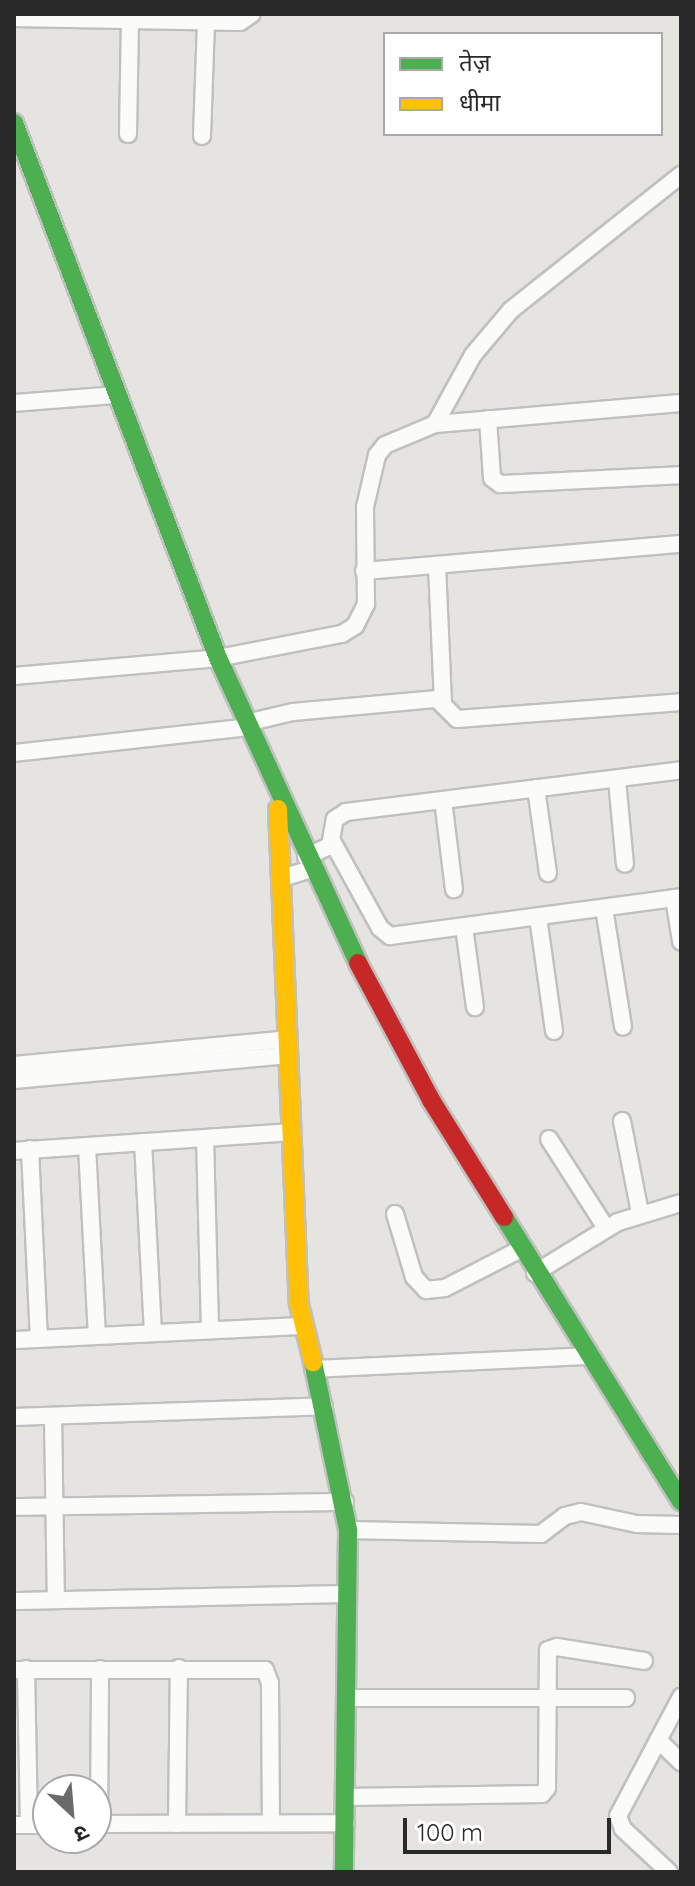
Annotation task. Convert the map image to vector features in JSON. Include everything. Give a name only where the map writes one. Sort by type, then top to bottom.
[{"type":"street","points":[[14,18],[130,20],[158,17],[240,22],[252,14]]},
{"type":"street","points":[[128,134],[130,20]]},
{"type":"street","points":[[202,136],[206,21]]},
{"type":"street","points":[[14,123],[116,395],[231,655],[256,721],[278,794],[302,1326],[324,1406],[348,1530],[344,1872]]},
{"type":"street","points":[[435,424],[473,355],[503,318],[555,271],[681,175]]},
{"type":"street","points":[[14,403],[116,395]]},
{"type":"street","points":[[14,676],[231,655],[342,634],[355,626],[366,604],[365,507],[377,455],[385,445],[435,424],[681,403]]},
{"type":"street","points":[[488,419],[492,478],[500,484],[681,475]]},
{"type":"street","points":[[364,571],[681,544]]},
{"type":"street","points":[[437,565],[443,701],[457,719],[681,702]]},
{"type":"street","points":[[14,753],[256,721],[443,701]]},
{"type":"street","points":[[282,878],[319,854],[339,814],[681,770]]},
{"type":"street","points":[[617,780],[625,864]]},
{"type":"street","points":[[536,788],[548,873]]},
{"type":"street","points":[[278,794],[319,854],[384,933],[400,936],[677,898],[681,941]]},
{"type":"street","points":[[443,800],[454,889]]},
{"type":"street","points":[[319,854],[394,1036],[521,1249],[544,1267],[589,1356],[681,1501]]},
{"type":"street","points":[[604,908],[623,1026]]},
{"type":"street","points":[[538,917],[554,1031]]},
{"type":"street","points":[[464,927],[475,1007]]},
{"type":"street","points":[[14,1065],[59,1068],[288,1047]]},
{"type":"street","points":[[14,1080],[59,1068]]},
{"type":"street","points":[[622,1121],[640,1213]]},
{"type":"street","points":[[39,1339],[22,1150],[292,1132]]},
{"type":"street","points":[[205,1138],[210,1330]]},
{"type":"street","points":[[549,1139],[606,1228]]},
{"type":"street","points":[[143,1142],[153,1333]]},
{"type":"street","points":[[87,1146],[97,1336]]},
{"type":"street","points":[[544,1267],[606,1228],[640,1213],[681,1203]]},
{"type":"street","points":[[395,1214],[414,1277],[426,1290],[445,1288],[521,1249]]},
{"type":"street","points":[[14,1340],[302,1326]]},
{"type":"street","points":[[313,1369],[589,1356]]},
{"type":"street","points":[[14,1417],[324,1406]]},
{"type":"street","points":[[53,1416],[56,1600]]},
{"type":"street","points":[[14,1507],[345,1502]]},
{"type":"street","points":[[348,1530],[541,1534],[581,1512],[637,1524],[681,1525]]},
{"type":"street","points":[[14,1601],[348,1594]]},
{"type":"street","points":[[346,1797],[542,1794],[547,1788],[545,1698],[551,1648],[644,1661]]},
{"type":"street","points":[[177,1824],[179,1668]]},
{"type":"street","points":[[22,1825],[20,1670],[179,1668],[265,1670],[270,1683],[271,1823]]},
{"type":"street","points":[[99,1774],[100,1669]]},
{"type":"street","points":[[669,1872],[618,1823],[681,1697]]},
{"type":"street","points":[[347,1698],[626,1698]]},
{"type":"street","points":[[658,1740],[681,1762]]},
{"type":"street","points":[[112,1824],[346,1823]]},
{"type":"traffic: fast","points":[[14,123],[218,658],[358,963]]},
{"type":"traffic: fast","points":[[504,1217],[681,1501]]},
{"type":"traffic: fast","points":[[313,1362],[348,1530],[344,1872]]},
{"type":"traffic: slow","points":[[278,809],[299,1304],[313,1362]]},
{"type":"traffic: jam","points":[[358,963],[431,1100],[504,1217]]}]
